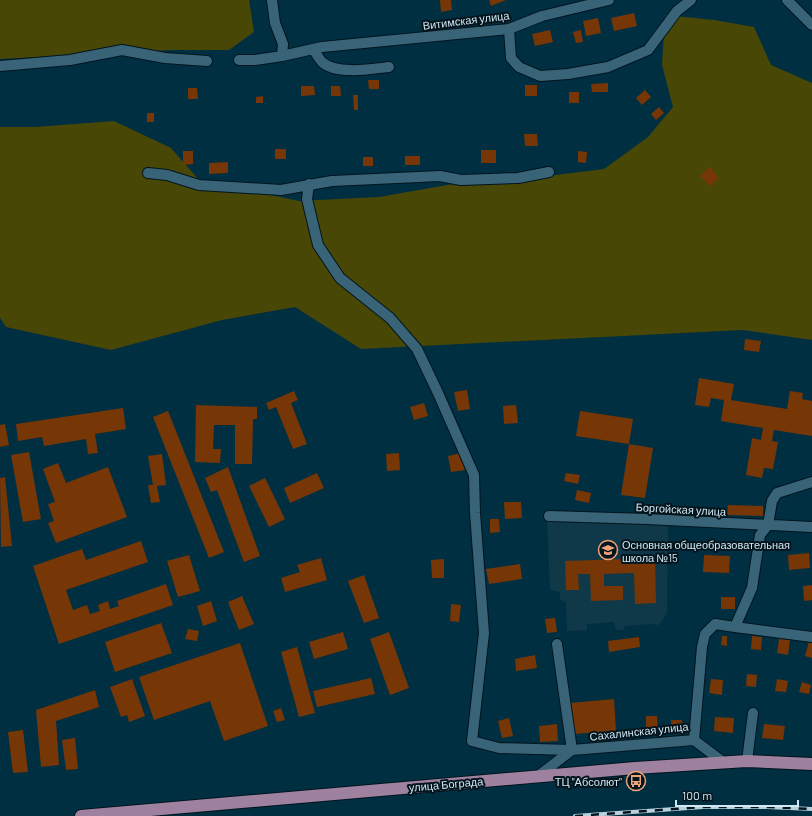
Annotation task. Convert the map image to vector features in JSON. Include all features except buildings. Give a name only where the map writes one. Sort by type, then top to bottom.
[{"type":"main road","name":"улица Бограда","points":[[81,816],[538,776],[723,762],[747,761],[812,764]]},
{"type":"street","points":[[272,0],[276,23],[283,44],[282,56]]},
{"type":"street","name":"Витимская улица","points":[[239,60],[255,60],[282,56],[318,48],[509,29],[542,16],[609,0]]},
{"type":"street","points":[[509,29],[511,58],[519,67],[540,76],[568,74],[608,67],[648,50],[677,11],[691,0]]},
{"type":"street","points":[[787,0],[812,25]]},
{"type":"street","points":[[318,48],[322,62],[333,67],[358,71],[390,67]]},
{"type":"street","points":[[0,66],[70,60],[122,50],[165,58],[207,61]]},
{"type":"street","points":[[148,173],[167,175],[198,185],[281,190],[332,181],[440,176],[461,180],[518,178],[549,172]]},
{"type":"street","name":"Сахалинская улица","points":[[309,184],[307,199],[318,245],[340,278],[390,318],[417,349],[474,475],[474,513],[484,633],[472,740],[499,748],[572,750],[694,740],[702,647],[705,634],[716,624],[812,637]]},
{"type":"street","points":[[735,627],[752,588],[760,535],[768,525],[772,501],[777,493],[812,482]]},
{"type":"street","name":"Боргойская улица","points":[[549,516],[812,527]]},
{"type":"street","points":[[538,776],[572,750],[557,644]]},
{"type":"street","points":[[747,761],[753,713]]},
{"type":"street","points":[[694,740],[723,762]]},
{"type":"shaded area","points":[[0,0],[249,0],[254,32],[229,50],[171,50],[0,59]]},
{"type":"shaded area","points":[[665,15],[714,20],[754,27],[771,65],[812,83],[812,340],[743,330],[361,349],[295,307],[222,320],[111,350],[6,327],[0,318],[0,127],[35,127],[114,121],[171,148],[199,180],[299,201],[379,197],[453,184],[516,180],[604,169],[648,137],[673,107],[662,65]]},
{"type":"shaded area","name":"Основная общеобразовательная школа №15","points":[[547,518],[668,522],[667,613],[659,625],[651,624],[625,626],[624,630],[616,630],[614,622],[587,624],[587,630],[567,631],[566,602],[560,599],[560,592],[550,590]]},
{"type":"railway","points":[[575,816],[703,807],[812,809]]},
{"type":"place","name":"Основная общеобразовательная школа №15","points":[[608,550]]},
{"type":"place","name":"ТЦ \"Абсолют\"","points":[[636,781]]}]
